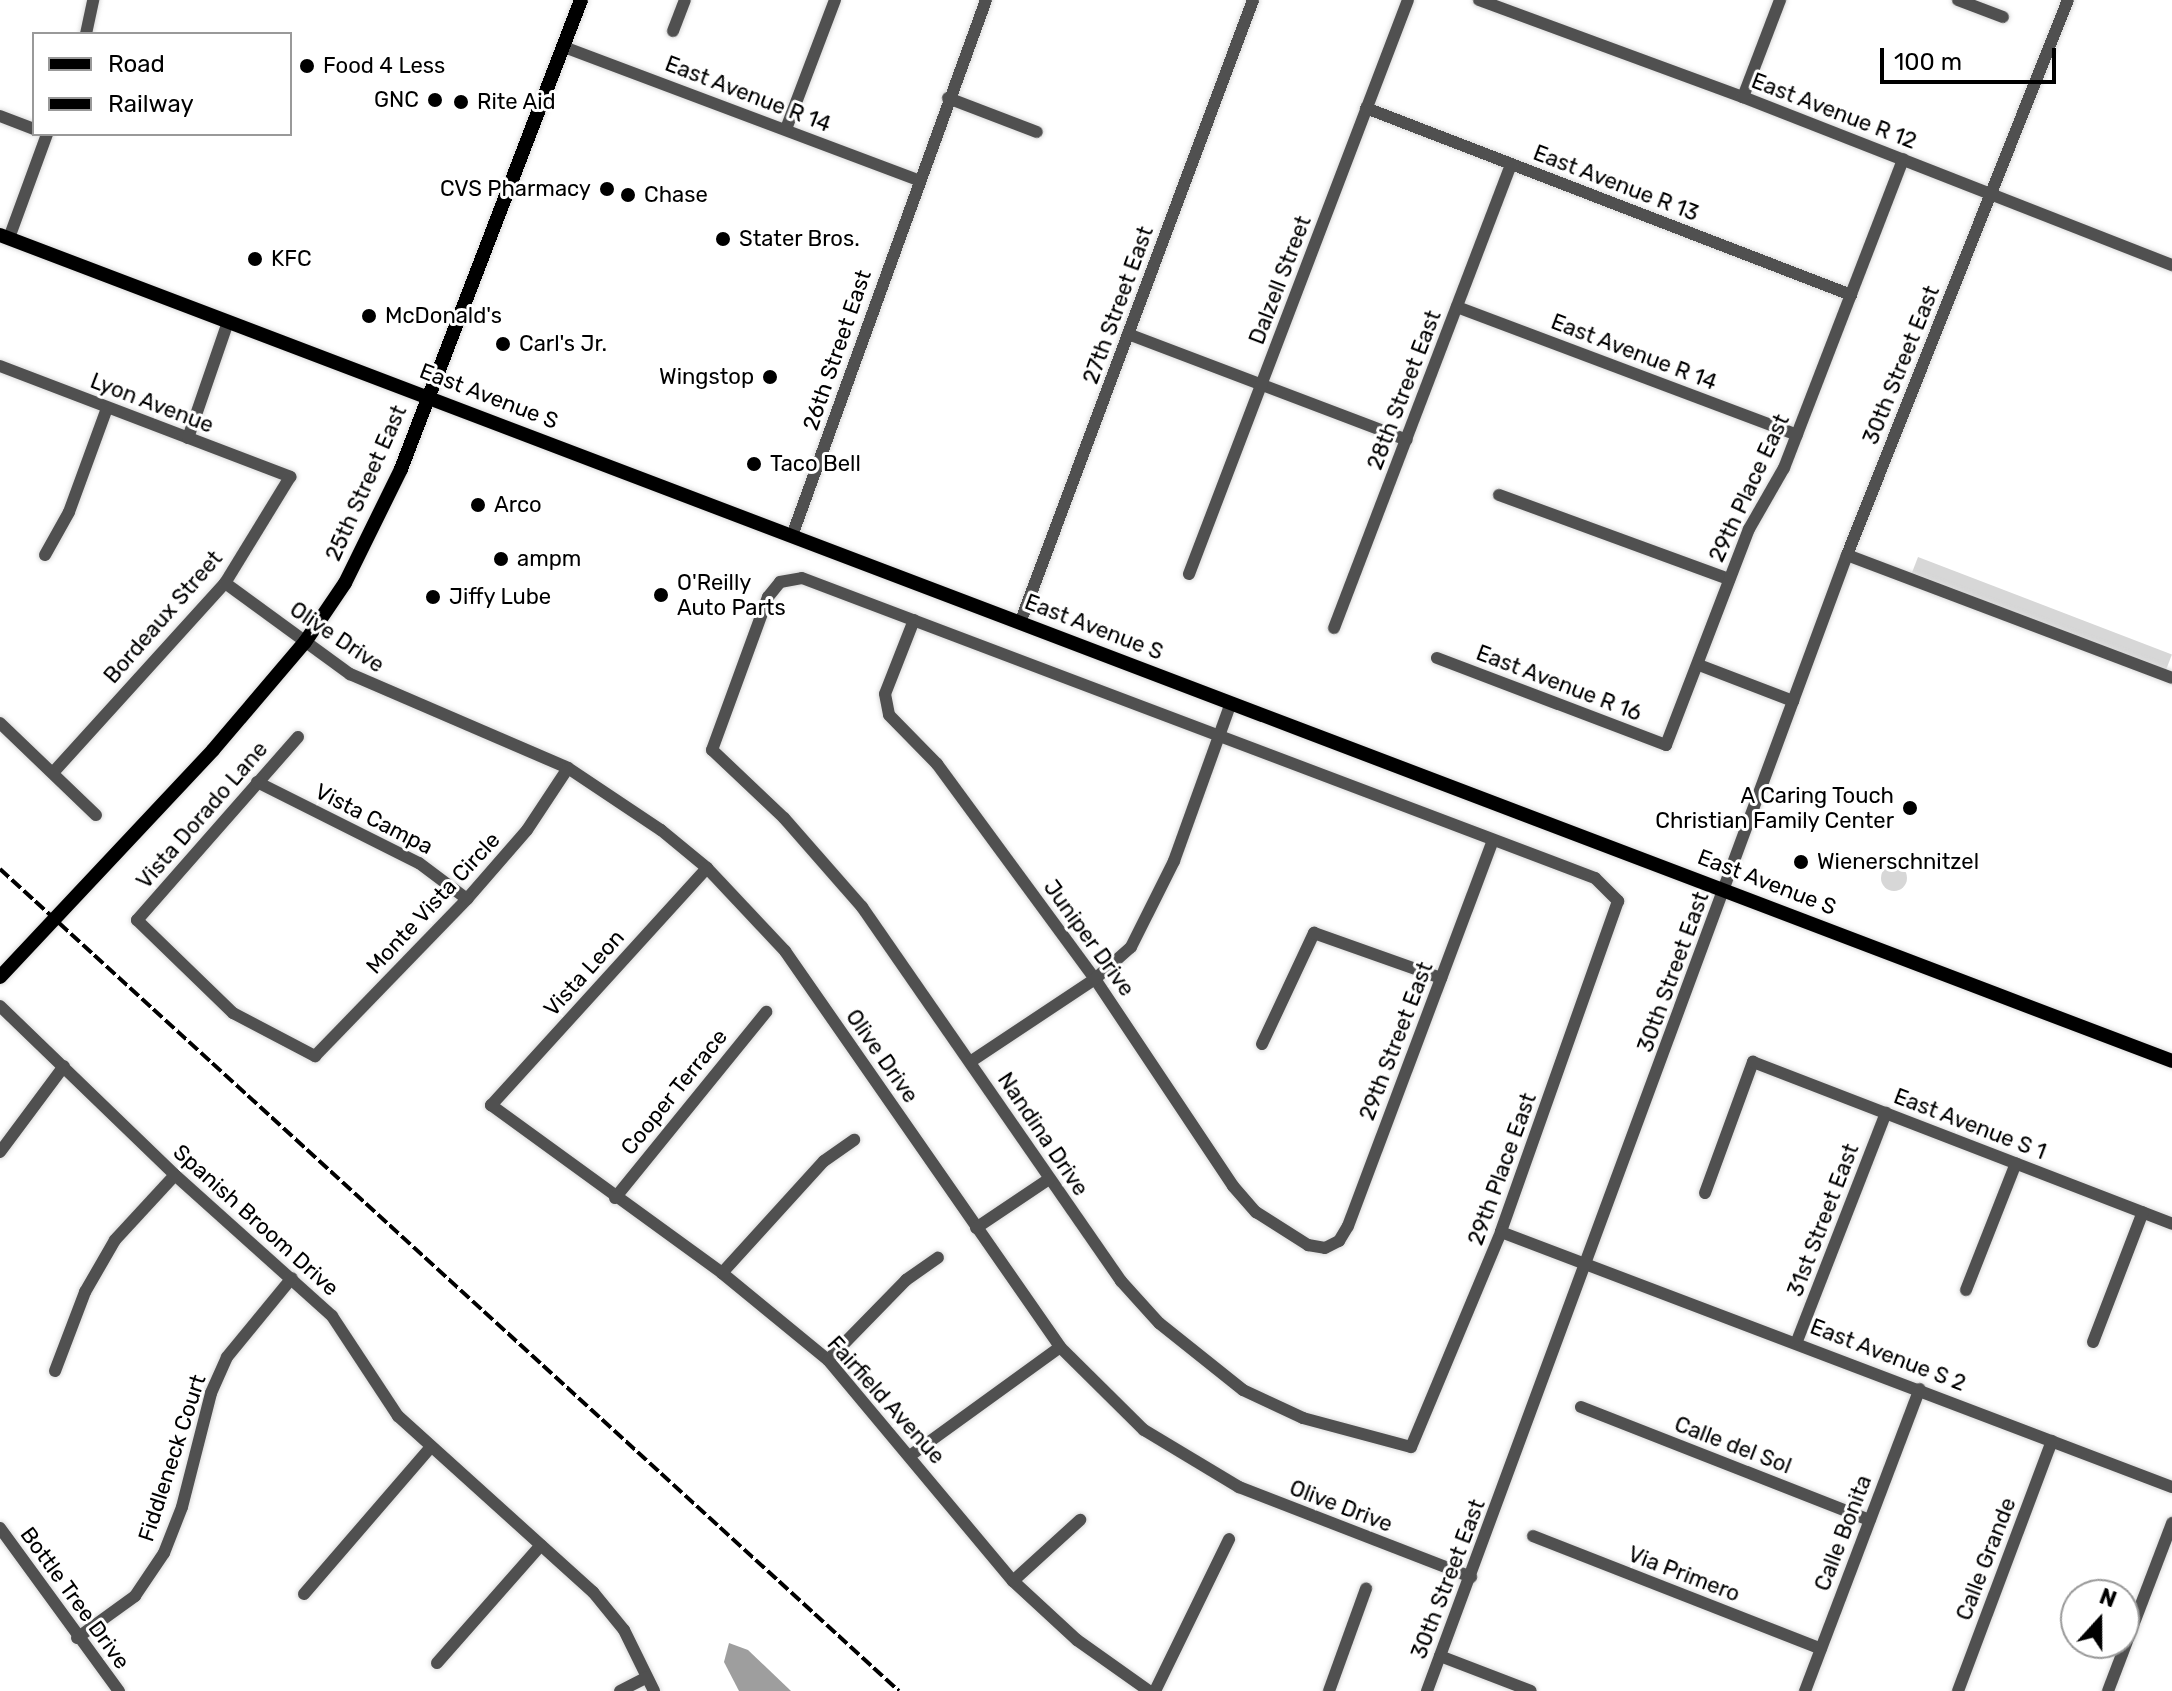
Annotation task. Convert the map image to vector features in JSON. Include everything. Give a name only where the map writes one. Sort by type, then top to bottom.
[{"type":"main road","name":"25th Street East","points":[[0,977],[213,750],[305,642],[345,583],[375,526],[429,396],[581,0]]},
{"type":"main road","name":"East Avenue S","points":[[5,236],[793,533],[1020,623],[2172,1061]]},
{"type":"street","points":[[86,32],[93,0]]},
{"type":"street","points":[[673,31],[685,0]]},
{"type":"street","points":[[786,129],[835,0]]},
{"type":"street","name":"26th Street East","points":[[793,533],[918,180],[986,0]]},
{"type":"street","name":"27th Street East","points":[[1020,623],[1253,0]]},
{"type":"street","name":"Dalzell Street","points":[[1189,574],[1408,0]]},
{"type":"street","name":"East Avenue R 12","points":[[1479,0],[1743,97],[2172,265]]},
{"type":"street","points":[[1743,97],[1780,0]]},
{"type":"street","points":[[1958,0],[2003,17]]},
{"type":"street","name":"30th Street East","points":[[1427,1691],[1847,555],[2068,0]]},
{"type":"street","name":"East Avenue R 14","points":[[564,47],[918,180]]},
{"type":"street","points":[[948,98],[1037,132]]},
{"type":"street","name":"East Avenue R 13","points":[[1366,108],[1851,295]]},
{"type":"street","points":[[0,116],[32,128]]},
{"type":"street","points":[[5,236],[45,136]]},
{"type":"street","name":"29th Place East","points":[[1666,745],[1699,665],[1729,579],[1797,435],[1903,159]]},
{"type":"street","name":"28th Street East","points":[[1334,628],[1511,165]]},
{"type":"street","name":"East Avenue R 14","points":[[1457,307],[1797,435]]},
{"type":"street","points":[[188,438],[228,322]]},
{"type":"street","points":[[1128,334],[1407,440]]},
{"type":"street","name":"Lyon Avenue","points":[[0,366],[290,477]]},
{"type":"street","points":[[45,555],[69,512],[107,408]]},
{"type":"street","name":"Bordeaux Street","points":[[53,773],[225,583],[290,477]]},
{"type":"street","points":[[1499,495],[1729,579]]},
{"type":"street","points":[[1847,555],[2172,678]]},
{"type":"street","name":"Nandina Drive","points":[[914,620],[802,578],[780,582],[768,597],[712,750],[819,855],[970,1062],[1121,1281],[1194,1355],[1243,1390],[1303,1418],[1411,1447]]},
{"type":"street","name":"Olive Drive","points":[[225,583],[305,642],[385,693],[568,768],[661,830],[707,868],[785,951],[1060,1347],[1113,1402],[1192,1463],[1239,1487],[1471,1577]]},
{"type":"street","points":[[914,620],[1493,840]]},
{"type":"street","name":"Juniper Drive","points":[[914,620],[885,694],[889,715],[937,764],[1095,979],[1233,1186],[1283,1231],[1325,1248]]},
{"type":"street","name":"East Avenue R 16","points":[[1437,658],[1666,745]]},
{"type":"street","points":[[1699,665],[1793,701]]},
{"type":"street","points":[[970,1062],[1095,979],[1131,947],[1174,861],[1231,703]]},
{"type":"street","points":[[0,723],[96,815]]},
{"type":"street","name":"Vista Dorado Lane","points":[[298,737],[137,920],[233,1013],[315,1056]]},
{"type":"street","name":"Monte Vista Circle","points":[[315,1056],[467,899],[527,830],[568,768]]},
{"type":"street","name":"Vista Campa","points":[[257,782],[419,863],[467,899]]},
{"type":"street","name":"29th Place East","points":[[1411,1447],[1501,1232],[1618,901],[1595,878],[1493,840]]},
{"type":"street","name":"29th Street East","points":[[1325,1248],[1339,1241],[1348,1226],[1493,840]]},
{"type":"street","name":"Vista Leon","points":[[491,1105],[707,868]]},
{"type":"street","points":[[1262,1044],[1314,933],[1441,978]]},
{"type":"street","name":"Spanish Broom Drive","points":[[0,1006],[175,1175],[332,1316],[369,1379],[431,1447],[541,1545],[609,1611],[654,1691]]},
{"type":"street","name":"Cooper Terrace","points":[[615,1198],[766,1012]]},
{"type":"street","name":"East Avenue S 1","points":[[1705,1193],[1753,1062],[2172,1224]]},
{"type":"street","points":[[0,1152],[64,1066]]},
{"type":"street","name":"Fairfield Avenue","points":[[491,1105],[722,1273],[828,1360],[911,1455],[1013,1581],[1077,1640],[1149,1691]]},
{"type":"street","name":"31st Street East","points":[[1797,1341],[1886,1113]]},
{"type":"street","points":[[722,1273],[824,1161],[854,1140]]},
{"type":"street","points":[[1966,1290],[2016,1163]]},
{"type":"street","points":[[55,1371],[85,1292],[115,1240],[175,1175]]},
{"type":"street","points":[[976,1228],[1049,1179]]},
{"type":"street","points":[[2093,1342],[2143,1212]]},
{"type":"street","name":"East Avenue S 2","points":[[1501,1232],[1797,1341],[2172,1487]]},
{"type":"street","points":[[828,1360],[906,1280],[938,1258]]},
{"type":"street","name":"Fiddleneck Court","points":[[77,1638],[135,1596],[164,1553],[182,1507],[211,1393],[227,1357],[292,1278]]},
{"type":"street","points":[[911,1455],[1060,1347]]},
{"type":"street","name":"Calle Bonita","points":[[1805,1691],[1920,1389]]},
{"type":"street","name":"Calle del Sol","points":[[1581,1407],[1870,1520]]},
{"type":"street","name":"Calle Grande","points":[[1958,1691],[2052,1441]]},
{"type":"street","points":[[304,1594],[431,1447]]},
{"type":"street","points":[[1013,1581],[1080,1520]]},
{"type":"street","points":[[2108,1691],[2172,1523]]},
{"type":"street","name":"Bottle Tree Drive","points":[[0,1528],[77,1638],[119,1691]]},
{"type":"street","name":"Via Primero","points":[[1533,1536],[1821,1649]]},
{"type":"street","points":[[1155,1691],[1229,1539]]},
{"type":"street","points":[[437,1663],[541,1545]]},
{"type":"street","points":[[1329,1691],[1366,1589]]},
{"type":"street","points":[[1440,1656],[1531,1691]]},
{"type":"street","points":[[620,1691],[647,1677]]},
{"type":"shaded area","points":[[1918,557],[2172,654],[2166,670],[1912,573]]},
{"type":"shaded area","points":[[1894,865],[1903,869],[1907,878],[1903,887],[1894,891],[1885,887],[1881,878],[1885,869]]},
{"type":"shaded area","points":[[729,1643],[748,1650],[791,1691],[739,1691],[724,1662]]},
{"type":"railway","points":[[0,869],[899,1691]]},
{"type":"place","name":"Food 4 Less","points":[[307,66]]},
{"type":"place","name":"GNC","points":[[435,100]]},
{"type":"place","name":"Rite Aid","points":[[461,102]]},
{"type":"place","name":"CVS Pharmacy","points":[[607,189]]},
{"type":"place","name":"Chase","points":[[628,195]]},
{"type":"place","name":"Stater Bros.","points":[[723,239]]},
{"type":"place","name":"KFC","points":[[255,259]]},
{"type":"place","name":"McDonald's","points":[[369,316]]},
{"type":"place","name":"Carl's Jr.","points":[[503,344]]},
{"type":"place","name":"Wingstop","points":[[770,377]]},
{"type":"place","name":"Taco Bell","points":[[754,464]]},
{"type":"place","name":"Arco","points":[[478,505]]},
{"type":"place","name":"ampm","points":[[501,559]]},
{"type":"place","name":"O'Reilly Auto Parts","points":[[661,595]]},
{"type":"place","name":"Jiffy Lube","points":[[433,597]]},
{"type":"place","name":"A Caring Touch Christian Family Center","points":[[1910,808]]},
{"type":"place","name":"Wienerschnitzel","points":[[1801,862]]}]
